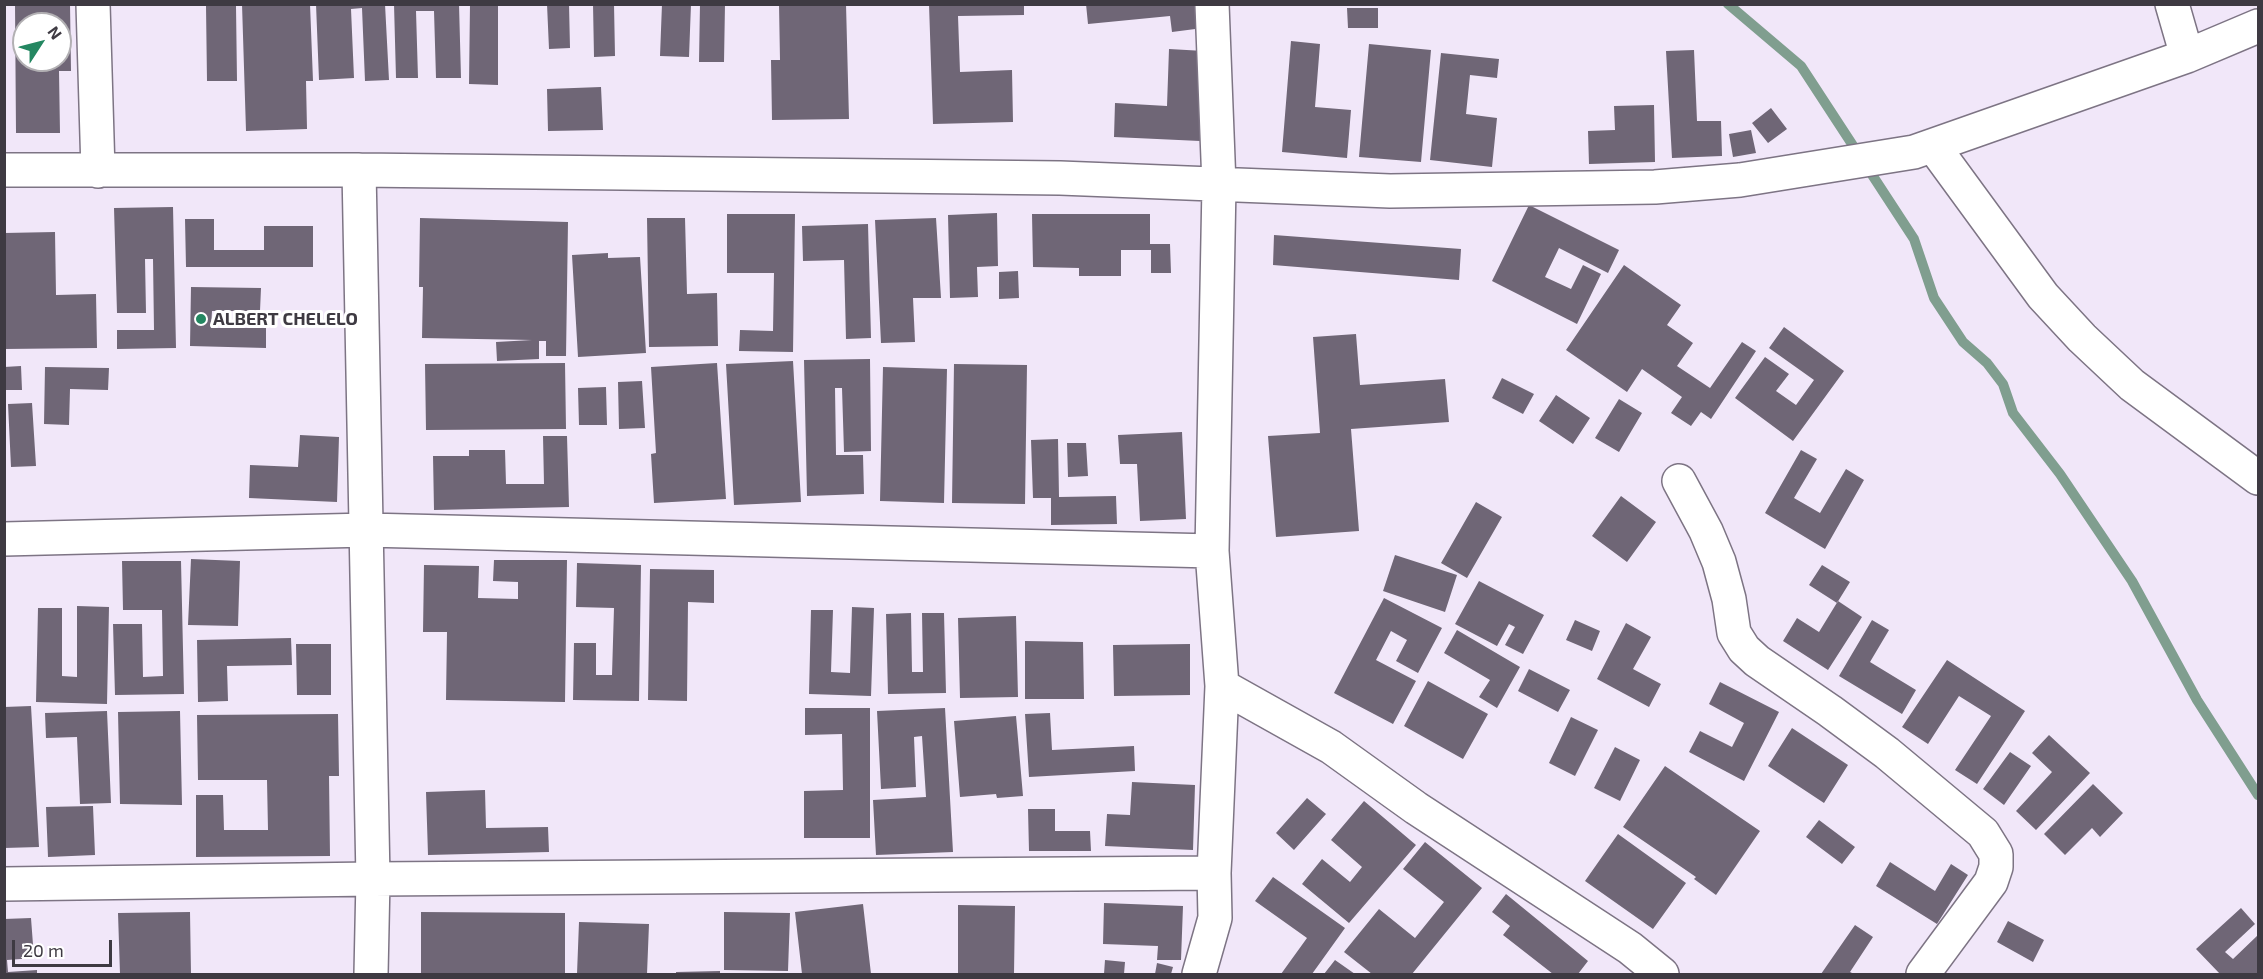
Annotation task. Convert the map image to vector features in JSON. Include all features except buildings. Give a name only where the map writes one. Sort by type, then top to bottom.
[{"type":"street","points":[[93,4],[98,171]]},
{"type":"street","points":[[1203,973],[1215,918],[1214,873],[1222,686],[1212,551],[1219,185],[1212,4]]},
{"type":"street","points":[[2172,4],[2187,56]]},
{"type":"street","points":[[4,170],[359,170],[1060,178],[1390,191],[1655,187],[1740,180],[1838,166],[1934,147],[2187,56],[2259,26]]},
{"type":"street","points":[[1934,147],[2043,296],[2082,338],[2132,385],[2259,478]]},
{"type":"street","points":[[359,170],[373,879],[371,975]]},
{"type":"street","points":[[1679,481],[1706,531],[1719,562],[1729,599],[1734,633],[1744,649],[1757,661],[1887,753],[1983,833],[1996,854],[1996,867],[1991,882],[1923,975]]},
{"type":"street","points":[[4,540],[367,530],[1212,551]]},
{"type":"street","points":[[1222,686],[1331,747],[1416,808],[1629,948],[1662,975]]},
{"type":"street","points":[[4,884],[1214,873]]},
{"type":"waterway","points":[[1728,4],[1801,66],[1914,239],[1934,298],[1963,342],[1987,363],[2003,384],[2013,413],[2060,474],[2132,581],[2197,700],[2258,795]]},
{"type":"place","name":"ALBERT CHELELO","points":[[201,319]]}]
